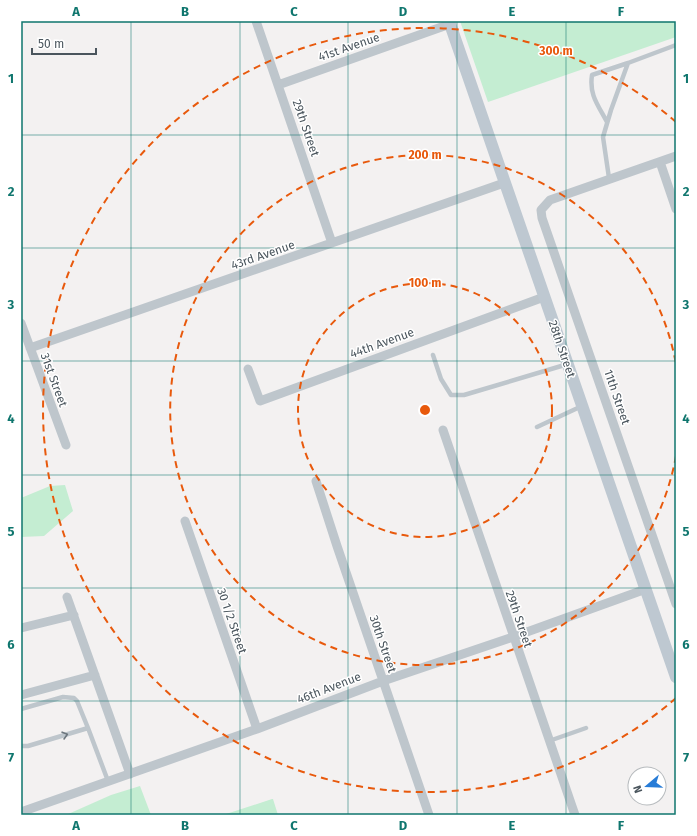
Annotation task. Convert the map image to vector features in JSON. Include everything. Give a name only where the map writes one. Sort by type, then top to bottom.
[{"type":"main road","name":"28th Street","points":[[449,23],[676,677]]},
{"type":"street","name":"29th Street","points":[[256,21],[332,244]]},
{"type":"street","name":"41st Avenue","points":[[278,84],[449,23]]},
{"type":"street","points":[[609,178],[676,156]]},
{"type":"street","points":[[660,162],[676,209]]},
{"type":"street","name":"11th Street","points":[[609,178],[550,200],[541,210],[542,218],[676,604]]},
{"type":"street","name":"43rd Avenue","points":[[30,348],[504,183]]},
{"type":"street","name":"44th Avenue","points":[[248,369],[260,401],[544,297]]},
{"type":"street","name":"31st Street","points":[[21,323],[66,446]]},
{"type":"street","name":"29th Street","points":[[443,430],[575,815]]},
{"type":"street","name":"30th Street","points":[[316,481],[429,815]]},
{"type":"street","name":"30 1/2 Street","points":[[185,521],[257,729]]},
{"type":"street","name":"46th Avenue","points":[[21,812],[257,729],[383,681],[513,637],[646,589]]},
{"type":"street","points":[[67,597],[130,774]]},
{"type":"street","points":[[21,628],[74,615]]},
{"type":"street","points":[[21,695],[95,675]]},
{"type":"lane","points":[[607,122],[592,96],[592,75],[676,45]]},
{"type":"lane","points":[[609,178],[603,137],[628,63]]},
{"type":"lane","points":[[433,355],[441,379],[451,395],[464,395],[568,364]]},
{"type":"lane","points":[[537,428],[582,406]]},
{"type":"lane","points":[[21,709],[63,697],[74,698],[77,701],[108,781]]},
{"type":"lane","points":[[21,746],[28,746],[88,728]]},
{"type":"lane","points":[[549,741],[586,728]]},
{"type":"green space","points":[[460,21],[676,21],[676,37],[488,102]]},
{"type":"green space","points":[[65,485],[73,511],[44,536],[21,537],[21,498],[50,486]]},
{"type":"green space","points":[[140,786],[151,815],[66,815],[111,795]]},
{"type":"green space","points":[[272,799],[278,815],[223,815]]}]
